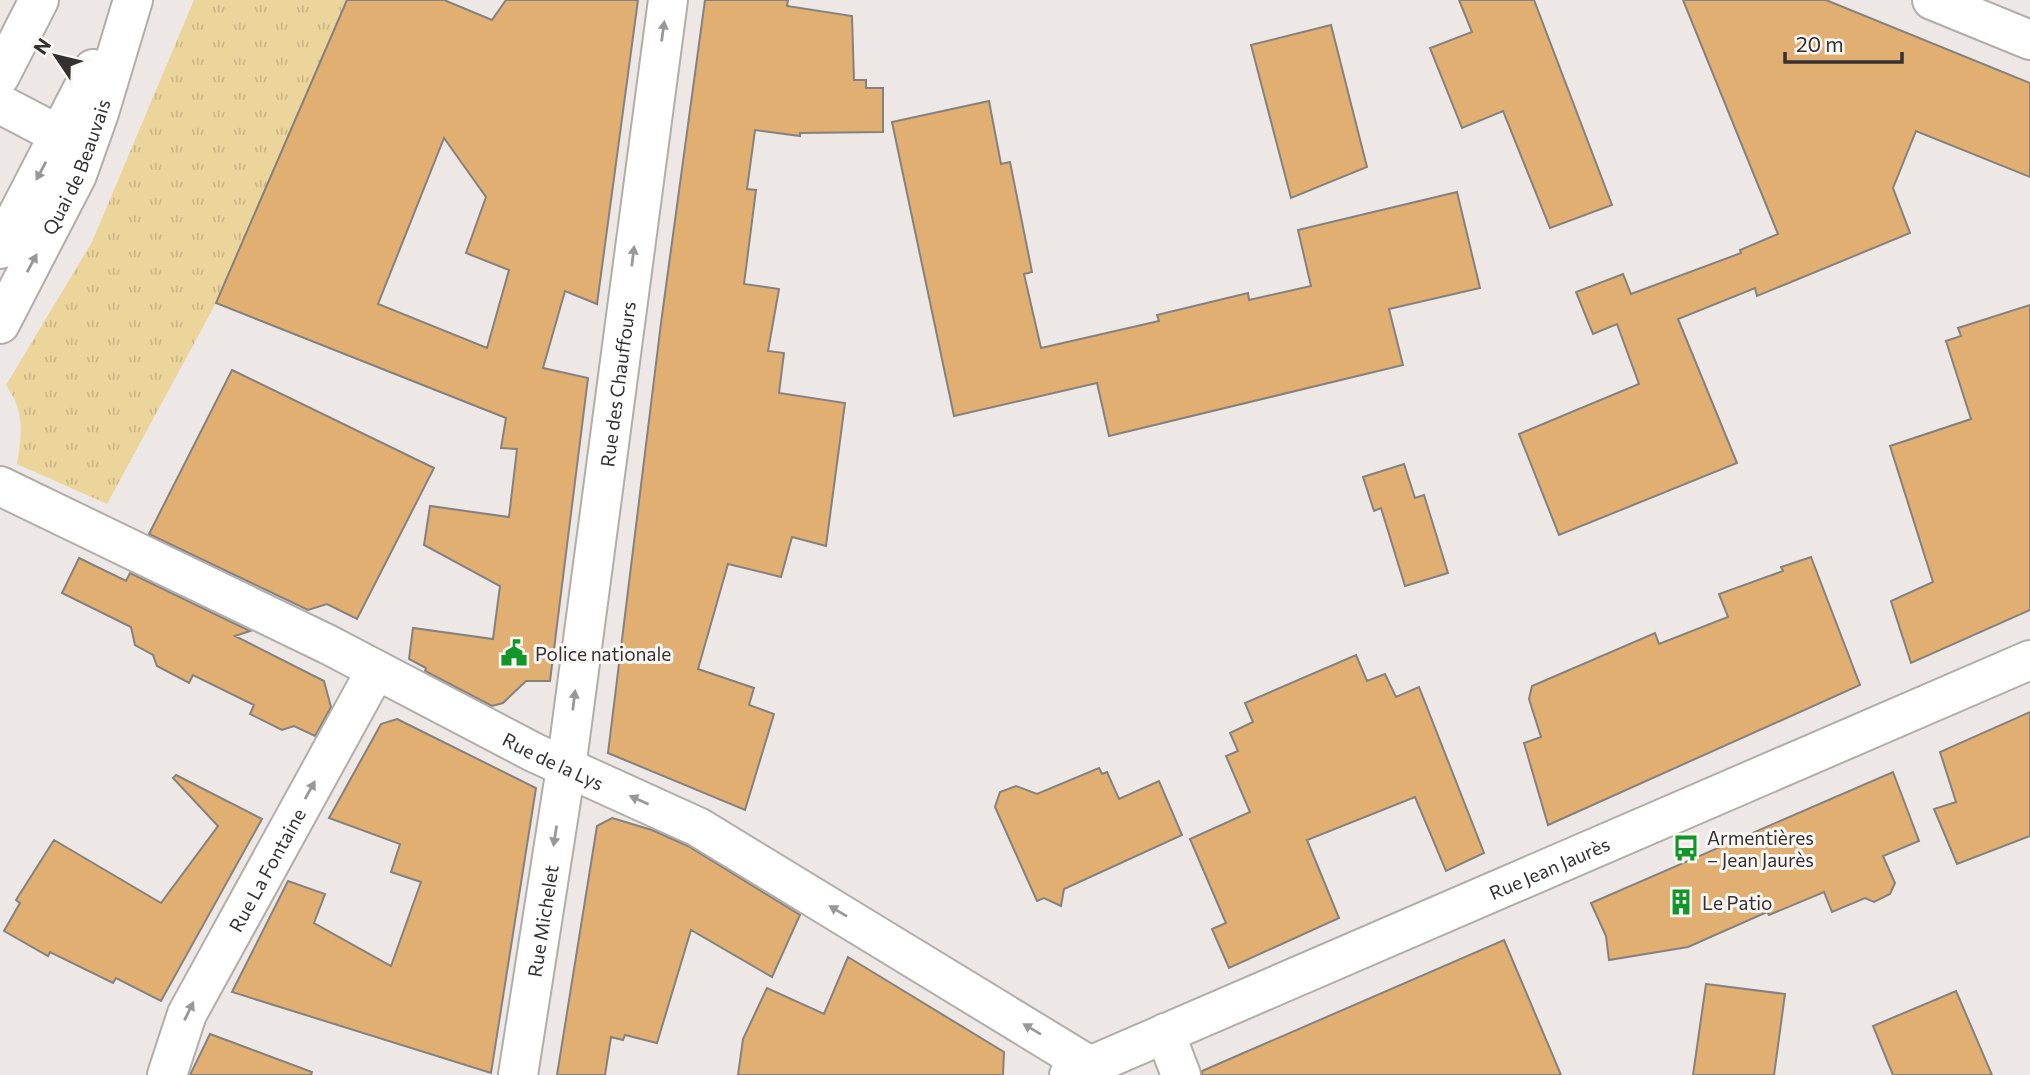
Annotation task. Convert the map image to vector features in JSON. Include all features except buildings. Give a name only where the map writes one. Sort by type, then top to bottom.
[{"type":"street","points":[[0,76],[39,0]]},
{"type":"street","name":"Quai de Beauvais","points":[[0,324],[64,202],[73,142],[125,0]]},
{"type":"street","name":"Quai de Beauvais","points":[[0,249],[73,142],[133,0]]},
{"type":"street","name":"Rue des Chauffours","points":[[566,768],[668,0]]},
{"type":"street","points":[[1932,0],[2030,40]]},
{"type":"street","points":[[0,104],[73,142]]},
{"type":"street","name":"Rue de la Lys","points":[[0,486],[376,670],[566,768],[673,815],[728,843],[1079,1070]]},
{"type":"street","name":"Rue Jean Jaurès","points":[[1079,1070],[2030,660]]},
{"type":"street","name":"Rue La Fontaine","points":[[167,1075],[187,1014],[376,670]]},
{"type":"street","name":"Rue Michelet","points":[[518,1075],[566,768]]},
{"type":"street","points":[[1165,1033],[1181,1075]]},
{"type":"green space","points":[[194,0],[347,0],[216,303],[107,504],[17,464],[20,442],[19,414],[6,385],[92,242]]},
{"type":"place","name":"Police nationale","points":[[514,653]]},
{"type":"place","name":"Armentières – Jean Jaurès","points":[[1686,848]]},
{"type":"place","name":"Le Patio","points":[[1681,902]]}]
